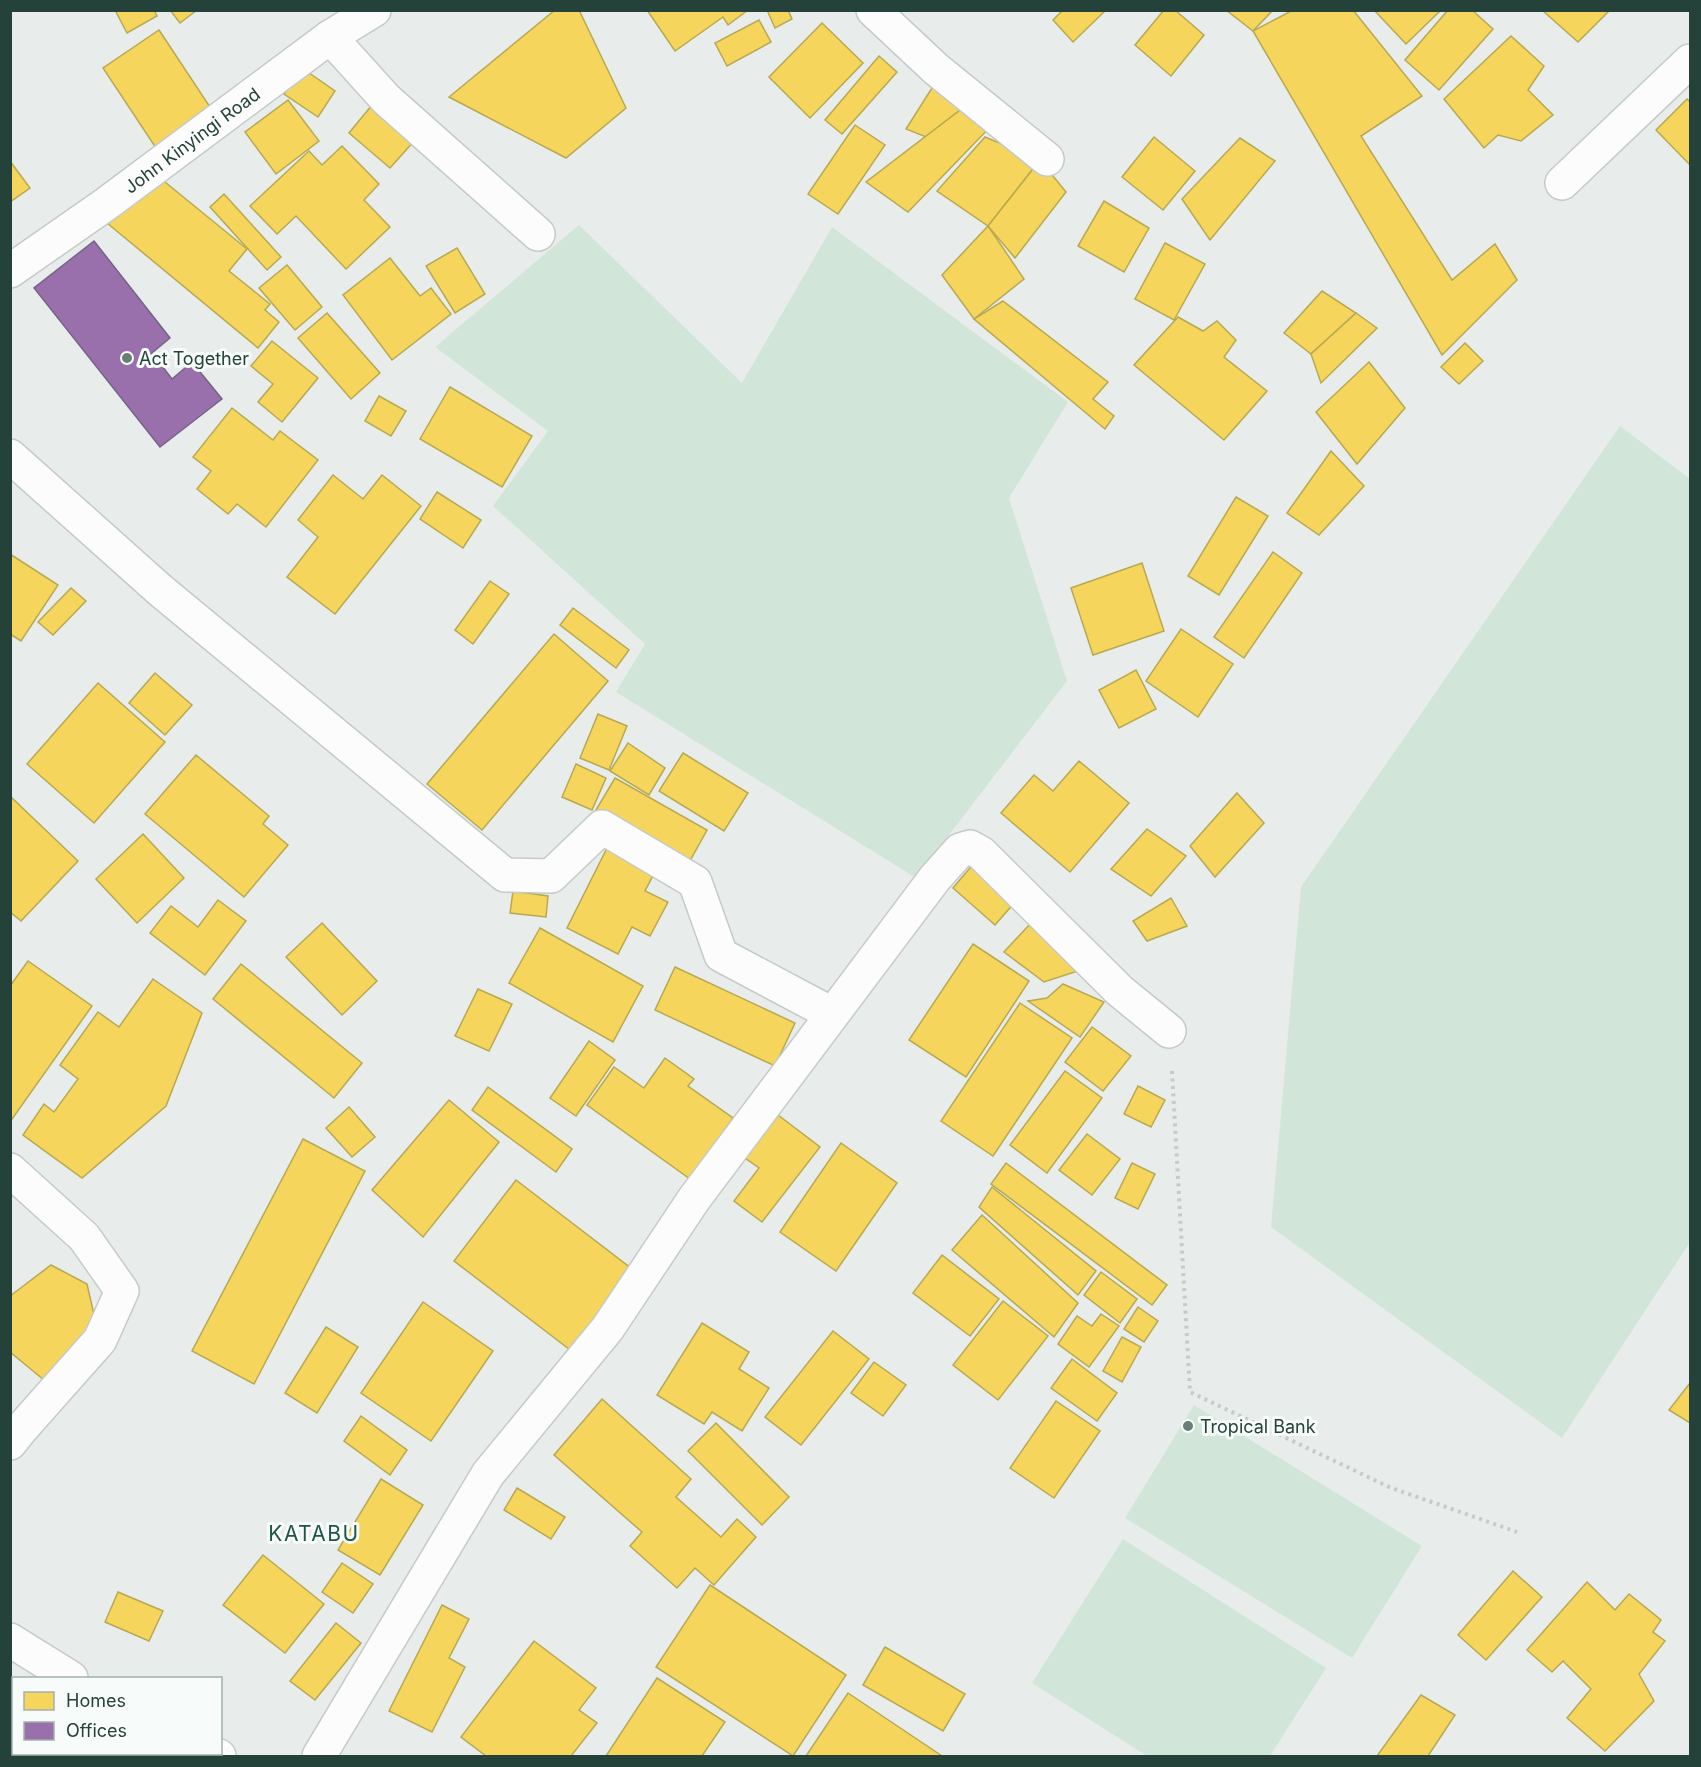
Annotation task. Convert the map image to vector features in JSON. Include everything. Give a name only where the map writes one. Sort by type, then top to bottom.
[{"type":"street","name":"John Kinyingi Road","points":[[10,271],[106,204],[330,38],[374,10]]},
{"type":"street","points":[[873,10],[936,69],[1047,159]]},
{"type":"street","points":[[330,38],[386,99],[538,234]]},
{"type":"street","points":[[1563,183],[1690,61]]},
{"type":"street","points":[[10,456],[160,590],[505,875],[551,876],[602,827],[695,882],[721,955],[832,1014]]},
{"type":"street","points":[[319,1756],[488,1474],[608,1329],[694,1199],[935,878],[960,850],[970,847],[981,853],[1120,991],[1169,1031]]},
{"type":"street","points":[[10,1170],[84,1237],[122,1291],[100,1340],[10,1443]]},
{"type":"street","points":[[11,1642],[69,1677]]},
{"type":"path","points":[[1169,1031],[1190,1392],[1389,1487],[1517,1532]]},
{"type":"green space","points":[[579,225],[742,383],[832,227],[1068,402],[1009,498],[1067,681],[916,878],[616,692],[645,644],[493,506],[548,431],[435,347]]},
{"type":"green space","points":[[1620,426],[1690,479],[1690,1242],[1562,1438],[1271,1227],[1301,887]]},
{"type":"green space","points":[[1194,1405],[1422,1546],[1352,1658],[1125,1518]]},
{"type":"green space","points":[[1123,1539],[1326,1668],[1270,1756],[1147,1756],[1032,1683]]},
{"type":"building: Homes","points":[[115,10],[154,10],[157,16],[127,33]]},
{"type":"building: Homes","points":[[170,10],[197,10],[180,23]]},
{"type":"building: Homes","points":[[555,10],[579,10],[626,108],[566,158],[449,97]]},
{"type":"building: Homes","points":[[647,10],[748,10],[728,25],[723,17],[675,51]]},
{"type":"building: Homes","points":[[767,10],[788,10],[792,19],[775,28]]},
{"type":"building: Homes","points":[[1063,10],[1106,10],[1073,42],[1053,20]]},
{"type":"building: Homes","points":[[1164,10],[1175,10],[1204,35],[1171,76],[1135,45]]},
{"type":"building: Homes","points":[[1226,10],[1273,10],[1253,31]]},
{"type":"building: Homes","points":[[1293,10],[1353,10],[1422,96],[1361,136],[1452,280],[1495,244],[1517,280],[1442,355],[1253,31]]},
{"type":"building: Homes","points":[[1374,10],[1441,10],[1406,44]]},
{"type":"building: Homes","points":[[1448,10],[1472,10],[1493,29],[1439,90],[1405,60]]},
{"type":"building: Homes","points":[[1542,10],[1610,10],[1578,42]]},
{"type":"building: Homes","points":[[759,20],[771,42],[727,66],[715,43]]},
{"type":"building: Homes","points":[[822,23],[863,63],[810,118],[769,77]]},
{"type":"building: Homes","points":[[159,30],[212,110],[156,148],[103,68]]},
{"type":"building: Homes","points":[[1511,36],[1544,66],[1528,90],[1553,115],[1521,141],[1498,135],[1484,148],[1444,99]]},
{"type":"building: Homes","points":[[879,56],[897,72],[842,134],[825,120]]},
{"type":"building: Homes","points":[[302,68],[335,91],[318,117],[284,94]]},
{"type":"building: Homes","points":[[937,80],[968,104],[926,137],[906,129]]},
{"type":"building: Homes","points":[[1687,99],[1690,102],[1690,165],[1656,130]]},
{"type":"building: Homes","points":[[288,100],[319,141],[276,174],[245,132]]},
{"type":"building: Homes","points":[[968,104],[995,122],[908,212],[866,182]]},
{"type":"building: Homes","points":[[372,105],[415,140],[390,168],[349,133]]},
{"type":"building: Homes","points":[[855,125],[885,145],[838,214],[808,194]]},
{"type":"building: Homes","points":[[985,137],[1040,160],[988,226],[937,191]]},
{"type":"building: Homes","points":[[1154,137],[1195,171],[1163,210],[1122,177]]},
{"type":"building: Homes","points":[[1240,138],[1275,161],[1210,240],[1182,199]]},
{"type":"building: Homes","points":[[342,146],[379,184],[364,200],[390,227],[346,269],[296,216],[277,234],[250,206],[309,151],[322,165]]},
{"type":"building: Homes","points":[[1040,160],[1066,192],[1015,258],[988,226]]},
{"type":"building: Homes","points":[[10,161],[30,188],[10,202]]},
{"type":"building: Homes","points":[[154,173],[247,249],[229,271],[270,304],[265,310],[279,322],[258,348],[107,223]]},
{"type":"building: Homes","points":[[224,194],[281,257],[267,270],[210,207]]},
{"type":"building: Homes","points":[[1104,201],[1149,228],[1124,272],[1078,246]]},
{"type":"building: Homes","points":[[988,226],[1024,279],[974,319],[942,275]]},
{"type":"building: Homes","points":[[1165,243],[1205,264],[1174,320],[1135,299]]},
{"type":"building: Homes","points":[[457,248],[485,294],[455,313],[426,266]]},
{"type":"building: Homes","points":[[390,258],[420,296],[431,288],[451,314],[392,360],[343,295]]},
{"type":"building: Homes","points":[[287,265],[322,307],[295,330],[259,288]]},
{"type":"building: Homes","points":[[1322,291],[1356,313],[1311,354],[1284,333]]},
{"type":"building: Homes","points":[[1003,301],[1108,382],[1093,399],[1114,416],[1105,429],[974,319]]},
{"type":"building: Homes","points":[[327,313],[380,373],[351,399],[298,338]]},
{"type":"building: Homes","points":[[1356,313],[1377,328],[1321,383],[1311,354]]},
{"type":"building: Homes","points":[[1178,317],[1203,331],[1217,321],[1236,340],[1224,357],[1267,391],[1224,440],[1134,365]]},
{"type":"building: Homes","points":[[272,341],[318,378],[282,422],[258,402],[273,384],[251,366]]},
{"type":"building: Homes","points":[[1465,343],[1483,361],[1459,384],[1441,367]]},
{"type":"building: Homes","points":[[1369,362],[1405,408],[1357,464],[1316,412]]},
{"type":"building: Homes","points":[[450,387],[532,436],[502,487],[420,439]]},
{"type":"building: Homes","points":[[379,396],[406,411],[391,436],[365,421]]},
{"type":"building: Homes","points":[[232,408],[273,440],[280,431],[318,460],[266,527],[237,504],[228,514],[197,489],[211,471],[193,457]]},
{"type":"building: Homes","points":[[1331,451],[1364,486],[1319,535],[1287,513]]},
{"type":"building: Homes","points":[[333,475],[363,499],[382,475],[421,506],[335,614],[287,577],[318,537],[298,520]]},
{"type":"building: Homes","points":[[437,492],[481,520],[463,548],[420,519]]},
{"type":"building: Homes","points":[[1236,497],[1268,516],[1219,595],[1188,576]]},
{"type":"building: Homes","points":[[1273,552],[1302,573],[1244,658],[1214,637]]},
{"type":"building: Homes","points":[[10,554],[58,585],[21,641],[10,634]]},
{"type":"building: Homes","points":[[1142,563],[1164,631],[1093,655],[1071,588]]},
{"type":"building: Homes","points":[[490,581],[509,594],[473,644],[455,630]]},
{"type":"building: Homes","points":[[71,588],[86,601],[53,635],[38,622]]},
{"type":"building: Homes","points":[[573,608],[629,650],[616,668],[560,625]]},
{"type":"building: Homes","points":[[1181,629],[1233,664],[1198,717],[1146,681]]},
{"type":"building: Homes","points":[[554,634],[608,681],[482,830],[427,784]]},
{"type":"building: Homes","points":[[1136,670],[1156,709],[1119,728],[1099,690]]},
{"type":"building: Homes","points":[[155,673],[192,705],[165,735],[129,703]]},
{"type":"building: Homes","points":[[98,683],[165,742],[94,823],[27,764]]},
{"type":"building: Homes","points":[[598,714],[627,726],[609,770],[580,758]]},
{"type":"building: Homes","points":[[628,743],[665,768],[649,795],[610,771]]},
{"type":"building: Homes","points":[[683,753],[748,793],[724,831],[659,791]]},
{"type":"building: Homes","points":[[196,755],[269,816],[263,824],[288,845],[244,897],[145,814]]},
{"type":"building: Homes","points":[[1079,761],[1129,803],[1070,872],[1001,813],[1034,775],[1053,791]]},
{"type":"building: Homes","points":[[576,764],[606,778],[592,810],[562,797]]},
{"type":"building: Homes","points":[[615,778],[707,830],[686,868],[593,815]]},
{"type":"building: Homes","points":[[1237,793],[1264,823],[1215,877],[1190,846]]},
{"type":"building: Homes","points":[[10,796],[78,861],[21,921],[10,912]]},
{"type":"building: Homes","points":[[1147,829],[1186,856],[1151,896],[1111,869]]},
{"type":"building: Homes","points":[[143,834],[184,878],[137,923],[96,879]]},
{"type":"building: Homes","points":[[610,842],[658,866],[645,891],[668,902],[650,936],[632,927],[618,954],[567,928]]},
{"type":"building: Homes","points":[[974,863],[1016,901],[995,925],[953,888]]},
{"type":"building: Homes","points":[[513,891],[548,896],[546,917],[510,913]]},
{"type":"building: Homes","points":[[1171,898],[1187,926],[1147,941],[1133,921]]},
{"type":"building: Homes","points":[[218,900],[246,921],[205,975],[150,933],[171,906],[198,927]]},
{"type":"building: Homes","points":[[322,923],[377,981],[342,1015],[286,957]]},
{"type":"building: Homes","points":[[1030,924],[1081,970],[1044,982],[1004,952]]},
{"type":"building: Homes","points":[[540,928],[643,986],[613,1042],[509,983]]},
{"type":"building: Homes","points":[[973,944],[1029,981],[966,1077],[909,1040]]},
{"type":"building: Homes","points":[[28,961],[92,1006],[10,1122],[10,986]]},
{"type":"building: Homes","points":[[241,964],[362,1063],[334,1098],[213,999]]},
{"type":"building: Homes","points":[[675,967],[795,1023],[775,1066],[655,1010]]},
{"type":"building: Homes","points":[[153,979],[202,1013],[166,1106],[82,1178],[23,1135],[44,1104],[54,1112],[78,1079],[60,1065],[98,1012],[119,1027]]},
{"type":"building: Homes","points":[[1063,984],[1104,1002],[1080,1037],[1028,1001],[1047,998]]},
{"type":"building: Homes","points":[[478,989],[512,1004],[489,1051],[455,1036]]},
{"type":"building: Homes","points":[[1020,1003],[1072,1038],[993,1156],[941,1121]]},
{"type":"building: Homes","points":[[1092,1027],[1131,1056],[1103,1091],[1065,1062]]},
{"type":"building: Homes","points":[[589,1041],[615,1060],[576,1116],[550,1098]]},
{"type":"building: Homes","points":[[665,1058],[694,1079],[688,1086],[733,1118],[690,1179],[587,1105],[614,1067],[644,1088]]},
{"type":"building: Homes","points":[[1065,1071],[1102,1098],[1047,1173],[1010,1145]]},
{"type":"building: Homes","points":[[1138,1086],[1165,1100],[1151,1127],[1124,1114]]},
{"type":"building: Homes","points":[[488,1087],[572,1149],[556,1172],[472,1110]]},
{"type":"building: Homes","points":[[449,1100],[499,1142],[423,1237],[372,1190]]},
{"type":"building: Homes","points":[[349,1107],[375,1137],[352,1157],[326,1128]]},
{"type":"building: Homes","points":[[778,1115],[820,1147],[762,1222],[734,1201],[759,1168],[745,1158]]},
{"type":"building: Homes","points":[[1087,1134],[1120,1159],[1092,1195],[1059,1170]]},
{"type":"building: Homes","points":[[303,1139],[365,1171],[254,1384],[192,1351]]},
{"type":"building: Homes","points":[[841,1143],[897,1183],[836,1271],[780,1232]]},
{"type":"building: Homes","points":[[1006,1163],[1167,1285],[1152,1305],[991,1184]]},
{"type":"building: Homes","points":[[1132,1163],[1155,1174],[1138,1209],[1115,1198]]},
{"type":"building: Homes","points":[[516,1180],[640,1275],[578,1356],[454,1261]]},
{"type":"building: Homes","points":[[992,1187],[1096,1271],[1078,1295],[979,1207]]},
{"type":"building: Homes","points":[[982,1215],[1078,1303],[1054,1337],[952,1250]]},
{"type":"building: Homes","points":[[942,1255],[999,1299],[970,1336],[913,1293]]},
{"type":"building: Homes","points":[[51,1265],[87,1284],[98,1332],[50,1385],[10,1352],[10,1296]]},
{"type":"building: Homes","points":[[1101,1272],[1137,1299],[1120,1323],[1084,1295]]},
{"type":"building: Homes","points":[[1003,1301],[1048,1336],[998,1400],[953,1365]]},
{"type":"building: Homes","points":[[423,1302],[493,1351],[431,1441],[361,1393]]},
{"type":"building: Homes","points":[[1138,1307],[1158,1321],[1144,1342],[1124,1329]]},
{"type":"building: Homes","points":[[1101,1314],[1119,1326],[1089,1367],[1058,1344],[1077,1316],[1092,1326]]},
{"type":"building: Homes","points":[[702,1323],[749,1352],[739,1369],[769,1388],[742,1431],[712,1412],[704,1424],[657,1395]]},
{"type":"building: Homes","points":[[326,1327],[358,1347],[317,1413],[285,1393]]},
{"type":"building: Homes","points":[[833,1331],[869,1359],[801,1445],[765,1417]]},
{"type":"building: Homes","points":[[1122,1337],[1141,1347],[1122,1382],[1103,1371]]},
{"type":"building: Homes","points":[[1072,1359],[1117,1393],[1097,1421],[1051,1388]]},
{"type":"building: Homes","points":[[874,1362],[906,1385],[883,1416],[851,1393]]},
{"type":"building: Homes","points":[[1690,1383],[1690,1423],[1669,1410]]},
{"type":"building: Homes","points":[[602,1399],[691,1479],[676,1497],[721,1537],[737,1519],[756,1537],[714,1585],[695,1568],[677,1588],[630,1546],[642,1532],[554,1455]]},
{"type":"building: Homes","points":[[1056,1401],[1100,1431],[1054,1498],[1010,1468]]},
{"type":"building: Homes","points":[[361,1416],[407,1450],[390,1475],[344,1441]]},
{"type":"building: Homes","points":[[716,1423],[789,1497],[762,1525],[688,1451]]},
{"type":"building: Homes","points":[[381,1479],[423,1505],[380,1575],[338,1550]]},
{"type":"building: Homes","points":[[517,1488],[565,1517],[551,1539],[504,1510]]},
{"type":"building: Homes","points":[[263,1555],[324,1604],[285,1653],[223,1605]]},
{"type":"building: Homes","points":[[342,1563],[373,1584],[353,1613],[322,1592]]},
{"type":"building: Homes","points":[[1513,1571],[1542,1597],[1486,1660],[1458,1635]]},
{"type":"building: Homes","points":[[1587,1582],[1615,1610],[1629,1594],[1661,1620],[1653,1632],[1665,1641],[1639,1674],[1654,1701],[1605,1751],[1567,1718],[1591,1689],[1563,1661],[1552,1672],[1527,1650]]},
{"type":"building: Homes","points":[[710,1585],[846,1675],[793,1756],[656,1667]]},
{"type":"building: Homes","points":[[118,1592],[163,1611],[149,1641],[105,1622]]},
{"type":"building: Homes","points":[[442,1605],[469,1619],[449,1658],[465,1667],[432,1732],[389,1711]]},
{"type":"building: Homes","points":[[336,1623],[361,1643],[315,1700],[290,1681]]},
{"type":"building: Homes","points":[[534,1641],[596,1688],[579,1710],[597,1723],[571,1756],[486,1756],[461,1737]]},
{"type":"building: Homes","points":[[885,1647],[965,1694],[943,1731],[863,1685]]},
{"type":"building: Homes","points":[[657,1678],[725,1722],[702,1756],[606,1756]]},
{"type":"building: Homes","points":[[848,1693],[942,1756],[806,1756]]},
{"type":"building: Homes","points":[[1421,1695],[1455,1715],[1428,1756],[1377,1756]]},
{"type":"building: Homes","points":[[10,1697],[12,1700],[12,1755],[27,1755],[10,1756]]},
{"type":"building: Offices","points":[[94,241],[170,338],[152,353],[172,379],[192,362],[222,399],[160,447],[34,288]]},
{"type":"place","name":"Act Together","points":[[127,358]]},
{"type":"place","name":"Tropical Bank","points":[[1188,1426]]},
{"type":"district","name":"KATABU","points":[[314,1533]]}]
